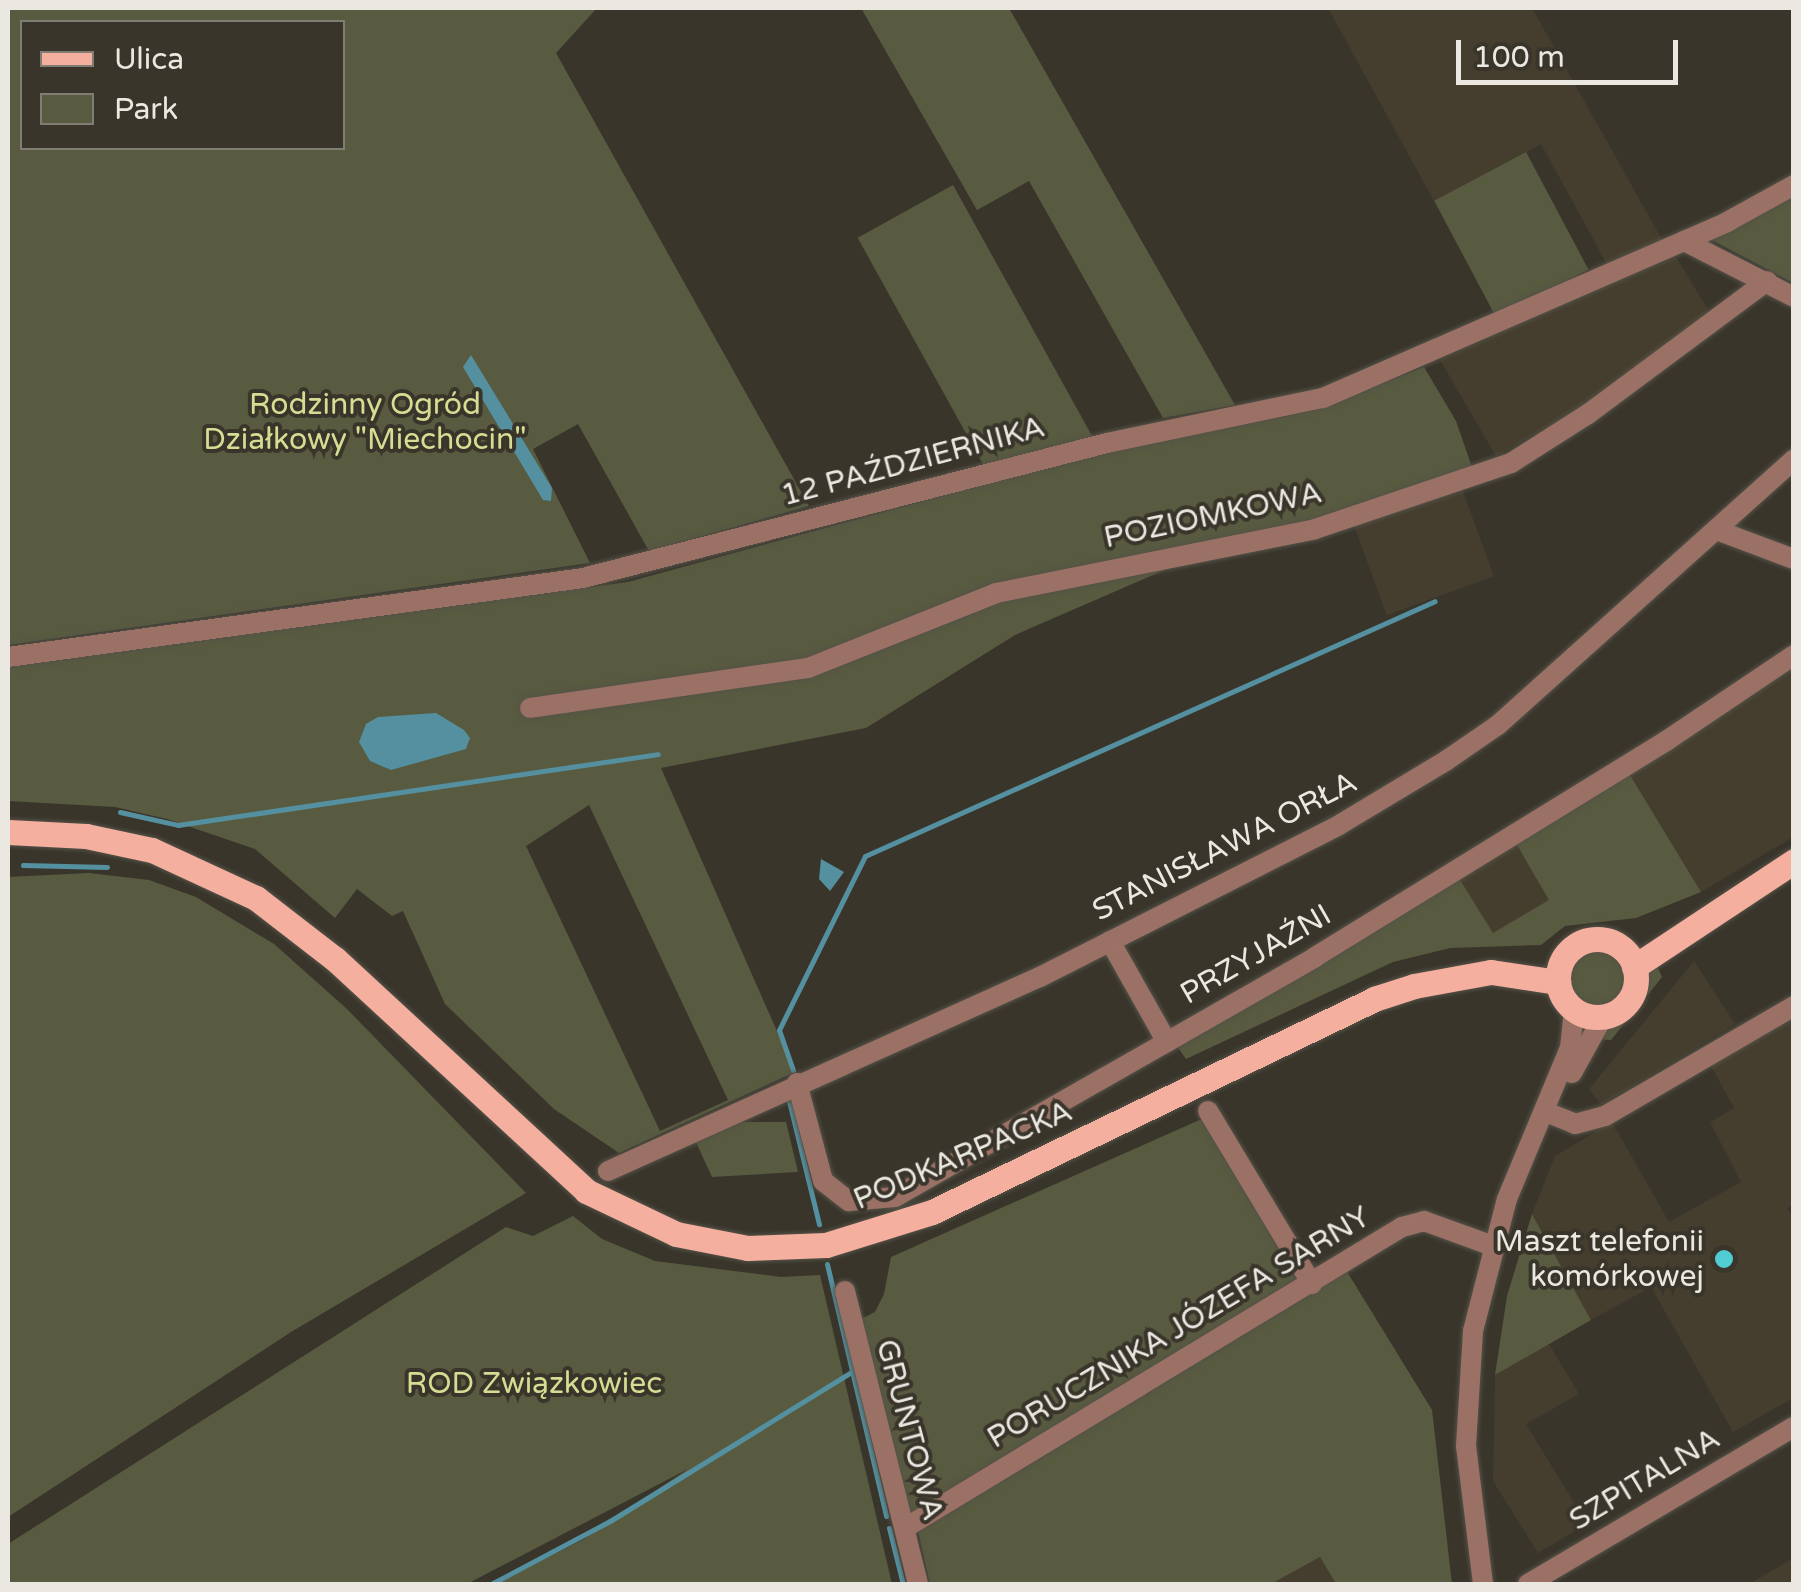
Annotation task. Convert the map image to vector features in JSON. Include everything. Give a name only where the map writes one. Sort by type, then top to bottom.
[{"type":"main road","name":"PODKARPACKA","points":[[8,832],[123,843],[239,889],[335,959],[586,1191],[654,1226],[748,1248],[826,1245],[906,1222],[1374,999],[1442,978],[1559,974]]},
{"type":"main road","points":[[1630,959],[1680,933],[1794,861]]},
{"type":"main road","points":[[1588,940],[1630,959],[1626,1004],[1602,1017],[1574,1010],[1559,974],[1588,940]]},
{"type":"street","name":"12 PAŹDZIERNIKA","points":[[8,657],[583,578],[1106,443],[1322,398],[1684,240],[1794,185]]},
{"type":"street","points":[[1684,240],[1794,296]]},
{"type":"street","name":"POZIOMKOWA","points":[[530,708],[808,668],[996,593],[1315,529],[1511,463],[1588,414],[1767,281]]},
{"type":"street","name":"STANISŁAWA ORŁA","points":[[608,1172],[1110,941],[1339,825],[1501,723],[1719,531],[1794,459]]},
{"type":"street","points":[[1719,531],[1794,560]]},
{"type":"street","name":"PRZYJAŹNI","points":[[798,1083],[823,1181],[838,1196],[869,1203],[895,1197],[1168,1042],[1666,742],[1794,655]]},
{"type":"street","points":[[1110,941],[1168,1042]]},
{"type":"street","points":[[1546,1112],[1575,1124],[1605,1116],[1794,1006]]},
{"type":"street","points":[[1483,1584],[1466,1407],[1473,1331],[1493,1246],[1570,1048],[1574,1010]]},
{"type":"street","points":[[1546,1112],[1602,1017]]},
{"type":"street","points":[[1208,1110],[1312,1284]]},
{"type":"street","name":"PORUCZNIKA JÓZEFA SARNY","points":[[905,1528],[1415,1222],[1493,1246]]},
{"type":"street","name":"GRUNTOWA","points":[[846,1291],[855,1349],[918,1584]]},
{"type":"street","name":"SZPITALNA","points":[[1528,1584],[1794,1427]]},
{"type":"shaded area","points":[[1328,8],[1532,8],[1664,243],[1608,266],[1541,144],[1434,201]]},
{"type":"shaded area","points":[[1673,252],[1715,321],[1618,387],[1496,456],[1440,360]]},
{"type":"shaded area","points":[[1461,486],[1494,576],[1387,615],[1354,525]]},
{"type":"shaded area","points":[[1793,661],[1793,837],[1701,892],[1627,770]]},
{"type":"shaded area","points":[[1514,840],[1550,900],[1493,935],[1457,875]]},
{"type":"shaded area","points":[[1694,961],[1735,1024],[1601,1105],[1589,1089]]},
{"type":"shaded area","points":[[1793,1016],[1794,1204],[1787,1208],[1794,1219],[1793,1398],[1733,1432],[1651,1287],[1591,1320],[1532,1214],[1555,1156],[1612,1122],[1669,1222],[1741,1182],[1710,1122],[1734,1108],[1710,1064]]},
{"type":"shaded area","points":[[1549,1344],[1579,1394],[1526,1424],[1587,1524],[1538,1553],[1493,1481],[1495,1375]]},
{"type":"shaded area","points":[[1320,1557],[1336,1584],[1271,1584]]},
{"type":"shaded area","points":[[1792,1559],[1793,1584],[1749,1584]]},
{"type":"green space","name":"Rodzinny Ogród Działkowy \"Miechocin\"","points":[[8,8],[597,8],[556,53],[809,506],[649,551],[578,424],[533,449],[590,563],[8,645]]},
{"type":"green space","points":[[861,8],[1009,8],[1235,405],[1163,418],[1029,181],[977,210]]},
{"type":"green space","points":[[1526,152],[1588,269],[1497,318],[1434,201]]},
{"type":"green space","points":[[953,185],[1094,439],[998,491],[858,238]]},
{"type":"green space","points":[[1793,191],[1793,283],[1710,239]]},
{"type":"green space","points":[[1424,367],[1456,421],[1473,470],[1169,568],[1015,635],[866,728],[661,768],[795,1072],[619,1153],[554,1109],[445,1004],[403,911],[392,916],[357,889],[335,918],[255,849],[167,819],[115,807],[8,801],[8,665],[628,582],[1081,458],[1316,410]],"holes":[[[589,805],[728,1100],[660,1131],[526,846]]]},
{"type":"green space","points":[[1627,770],[1701,892],[1636,918],[1565,926],[1541,945],[1450,948],[1393,962],[1186,1059],[1176,1045],[1457,875],[1493,933],[1549,900],[1514,840]]},
{"type":"green space","points":[[89,873],[149,880],[196,897],[274,944],[347,1009],[526,1193],[291,1332],[8,1517],[8,877]]},
{"type":"green space","points":[[1598,952],[1617,960],[1625,979],[1617,998],[1598,1006],[1579,998],[1571,979],[1579,960]]},
{"type":"green space","points":[[1655,962],[1662,977],[1611,1040],[1594,1039],[1636,1003]]},
{"type":"green space","points":[[1204,1118],[1303,1278],[910,1515],[859,1320],[875,1312],[884,1294],[891,1257]]},
{"type":"green space","points":[[728,1122],[786,1122],[798,1172],[712,1177],[694,1138]]},
{"type":"green space","points":[[1532,1214],[1591,1320],[1495,1375],[1507,1296]]},
{"type":"green space","name":"ROD Związkowiec","points":[[573,1216],[602,1239],[655,1261],[781,1277],[820,1275],[892,1584],[496,1584],[584,1539],[688,1469],[467,1584],[8,1584],[8,1544],[506,1227],[533,1236]]},
{"type":"green space","points":[[1346,1270],[1432,1410],[1452,1584],[1336,1584],[1320,1557],[1271,1584],[930,1584],[918,1531]]},
{"type":"water","points":[[471,355],[552,488],[551,501],[543,500],[463,367]]},
{"type":"water","points":[[436,713],[464,730],[470,738],[466,749],[391,770],[370,761],[359,742],[366,724],[378,717]]},
{"type":"water","points":[[821,859],[844,872],[830,891],[819,879]]},
{"type":"waterway","points":[[793,1070],[779,1030],[865,856],[1435,601]]},
{"type":"waterway","points":[[120,812],[178,825],[658,754]]},
{"type":"waterway","points":[[23,865],[107,867]]},
{"type":"waterway","points":[[788,1097],[819,1224]]},
{"type":"waterway","points":[[827,1264],[886,1516]]},
{"type":"waterway","points":[[491,1584],[610,1521],[850,1373]]},
{"type":"waterway","points":[[889,1528],[903,1584]]},
{"type":"place","name":"Maszt telefonii komórkowej","points":[[1724,1259]]}]
